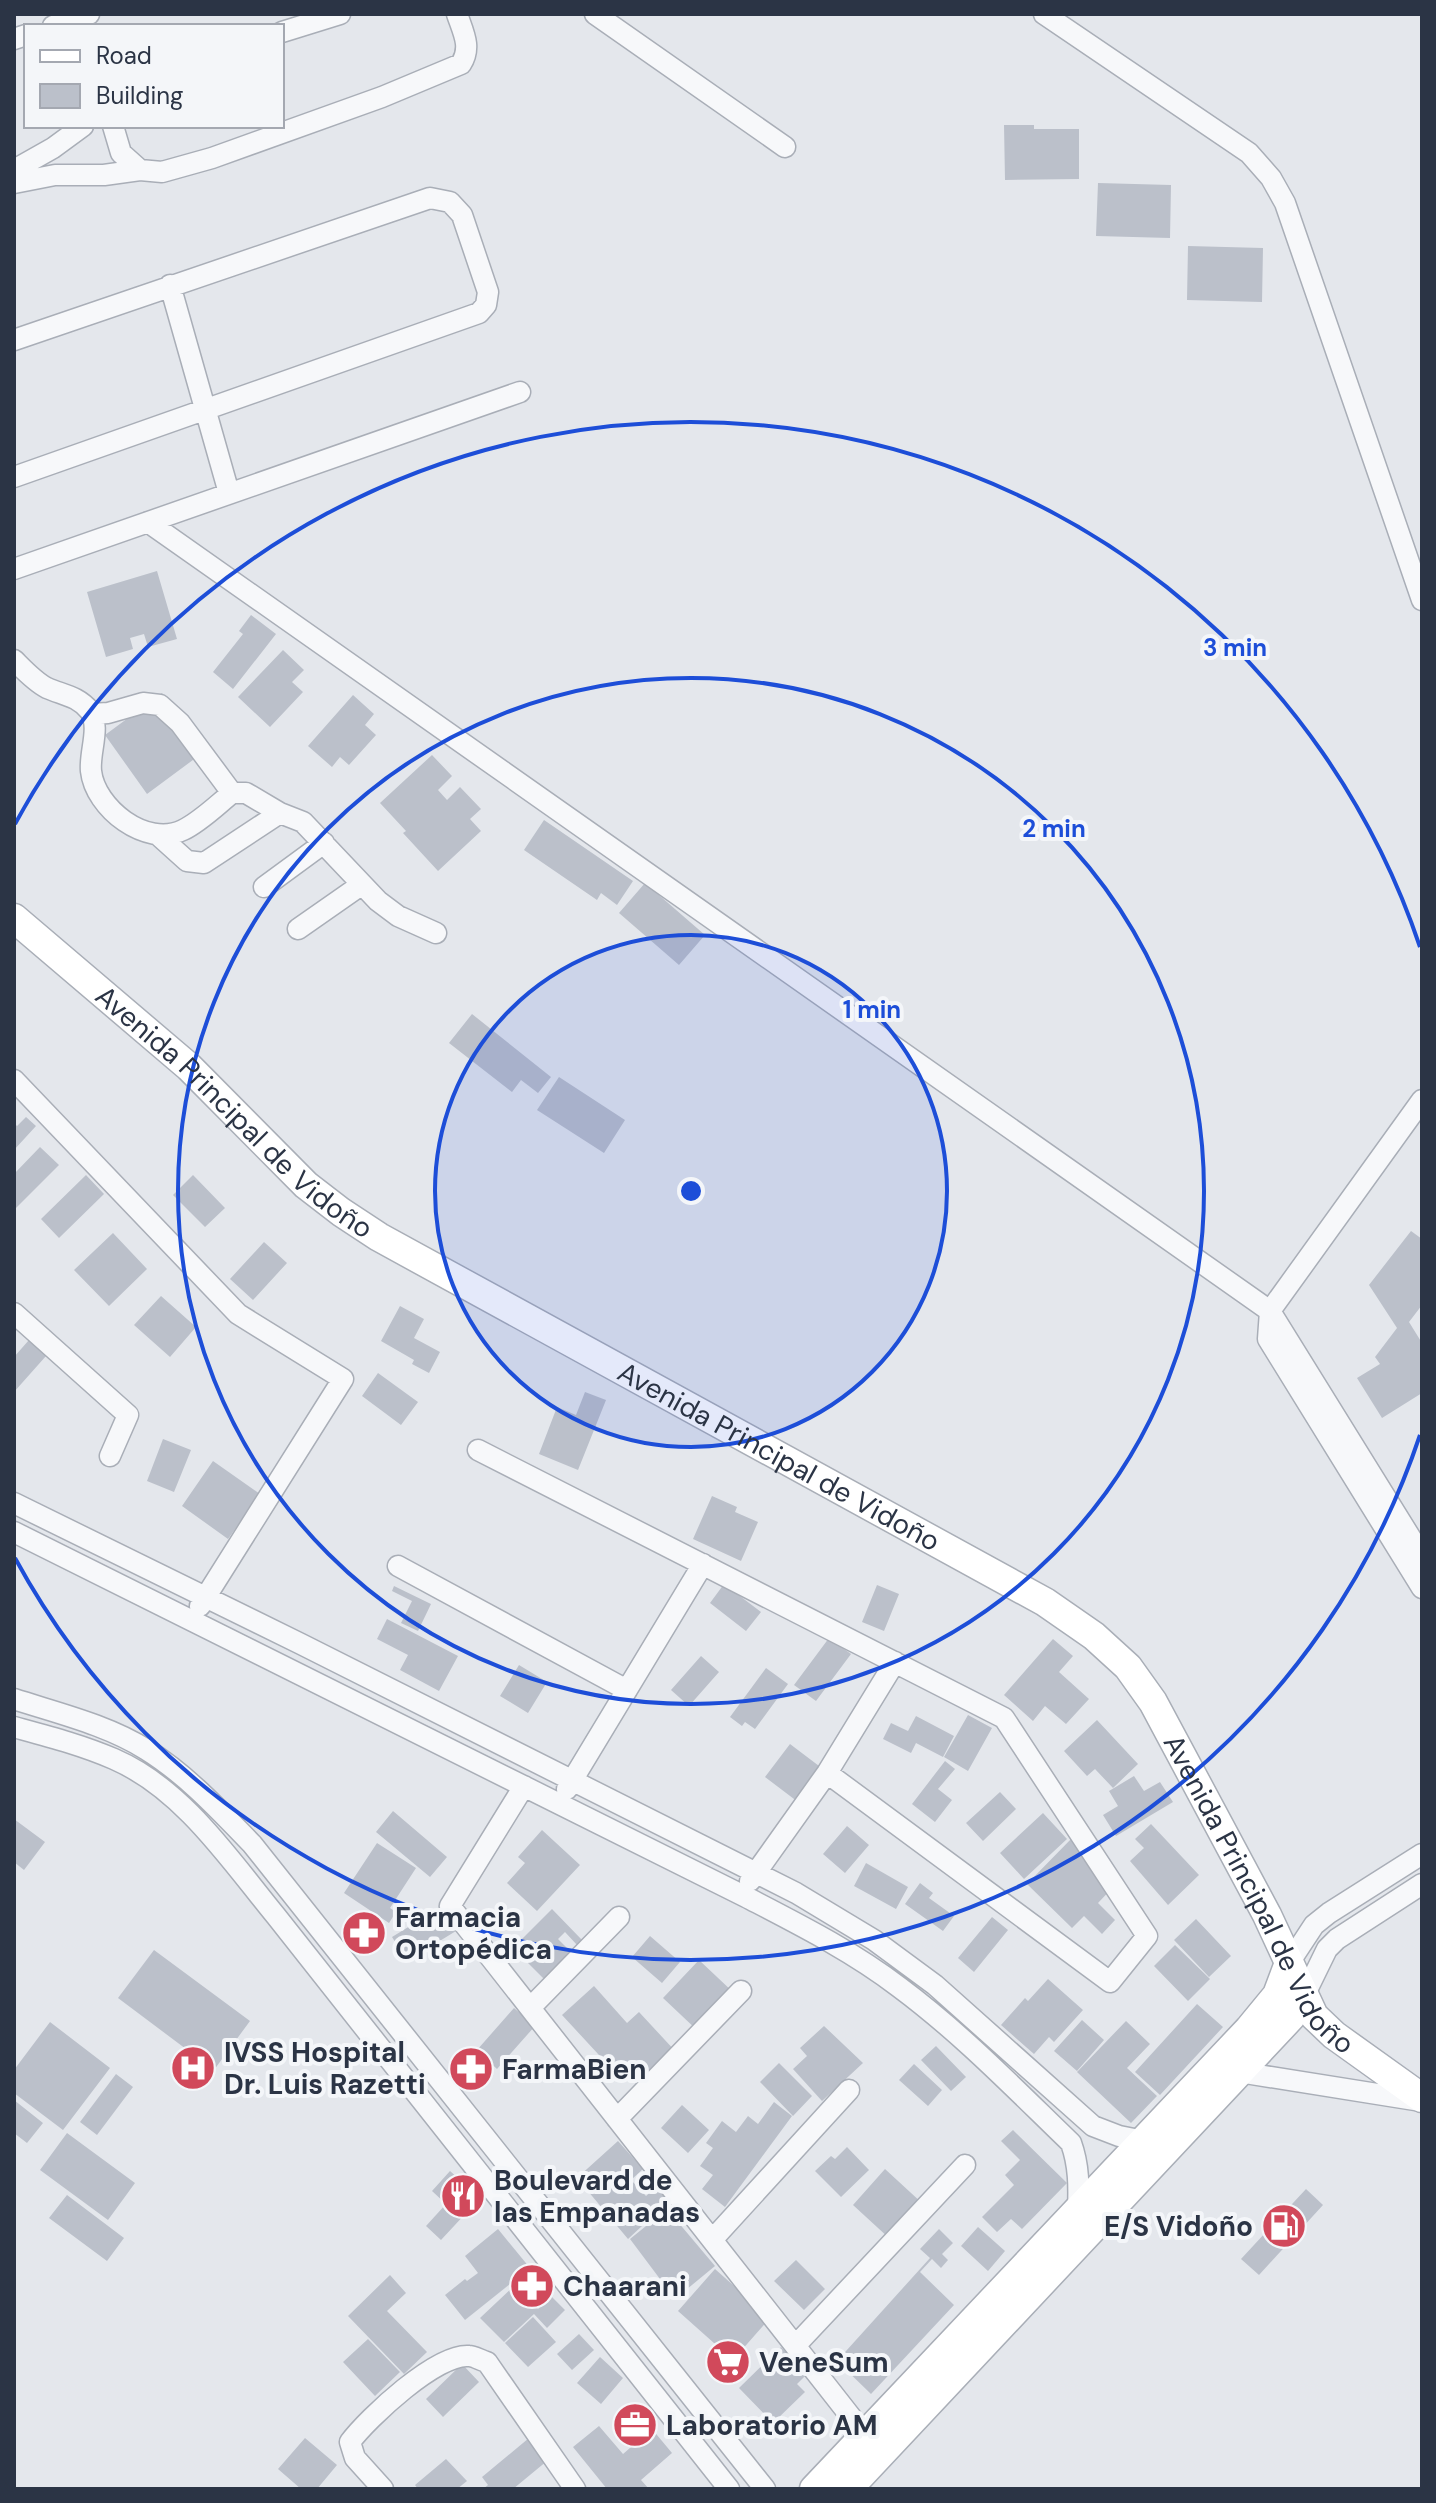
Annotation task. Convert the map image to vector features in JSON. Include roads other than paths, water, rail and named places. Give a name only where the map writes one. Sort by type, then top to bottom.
[{"type":"main road","name":"Avenida Principal de Vidoño","points":[[14,918],[189,1067],[306,1185],[341,1212],[379,1237],[1045,1602],[1094,1636],[1128,1667],[1153,1702],[1267,1915],[1314,2016],[1334,2035],[1422,2100]]},
{"type":"main road","points":[[814,2489],[872,2445],[1116,2187],[1268,2007],[1277,1995],[1289,1963]]},
{"type":"main road","points":[[1139,2157],[1239,2072],[1291,2017],[1304,1996]]},
{"type":"main road","points":[[848,2489],[872,2445],[1078,2211],[1116,2187]]},
{"type":"street","points":[[59,24],[89,14]]},
{"type":"street","points":[[284,31],[340,14]]},
{"type":"street","points":[[14,183],[55,175],[104,175],[140,170],[162,172],[212,158],[382,97],[456,67],[464,60],[467,44],[457,14]]},
{"type":"street","points":[[595,14],[785,147]]},
{"type":"street","points":[[1044,14],[1212,126],[1249,153],[1271,178],[1285,203],[1422,600]]},
{"type":"street","points":[[14,170],[80,128]]},
{"type":"street","points":[[114,128],[121,153],[140,170]]},
{"type":"street","points":[[14,340],[170,285],[437,198],[450,202],[462,215],[488,292],[486,305],[479,313],[14,477]]},
{"type":"street","points":[[170,285],[229,493]]},
{"type":"street","points":[[14,569],[520,392]]},
{"type":"street","points":[[148,522],[1270,1311],[1422,1556]]},
{"type":"street","points":[[14,660],[36,680],[81,702],[92,714],[95,727],[91,772],[98,793],[118,816],[138,829],[157,834],[182,831],[232,793],[246,793],[280,813],[303,822],[361,885],[398,916],[436,933]]},
{"type":"street","points":[[92,714],[143,703],[160,705],[180,723],[232,793]]},
{"type":"street","points":[[157,834],[187,861],[204,863],[280,813]]},
{"type":"street","points":[[264,887],[324,843]]},
{"type":"street","points":[[298,929],[361,885]]},
{"type":"street","points":[[14,1080],[238,1314],[343,1379],[204,1596],[194,1621]]},
{"type":"street","points":[[1422,1100],[1270,1311],[1268,1339],[1422,1588]]},
{"type":"street","points":[[14,1313],[128,1415],[110,1456]]},
{"type":"street","points":[[478,1450],[1004,1718],[1147,1936],[1110,1982],[827,1773]]},
{"type":"street","points":[[14,1503],[796,1893],[874,1940],[935,1985],[1093,2126],[1119,2136],[1139,2157]]},
{"type":"street","points":[[14,1532],[823,1938],[897,1985],[954,2031],[1116,2187]]},
{"type":"street","points":[[559,1803],[703,1564]]},
{"type":"street","points":[[398,1566],[627,1690]]},
{"type":"street","points":[[740,1894],[827,1773],[895,1662]]},
{"type":"street","points":[[14,1699],[145,1748],[203,1793],[252,1844],[765,2489]]},
{"type":"street","points":[[14,1727],[114,1759],[146,1777],[199,1824],[276,1916],[729,2489]]},
{"type":"street","points":[[524,1786],[450,1906],[872,2445]]},
{"type":"street","points":[[1289,1963],[1321,1919],[1422,1854]]},
{"type":"street","points":[[1304,1996],[1327,1949],[1337,1939],[1422,1884]]},
{"type":"street","points":[[530,2008],[619,1917]]},
{"type":"street","points":[[617,2119],[741,1991]]},
{"type":"street","points":[[1239,2072],[1422,2100]]},
{"type":"street","points":[[712,2240],[849,2090]]},
{"type":"street","points":[[1071,2143],[1077,2158],[1078,2211]]},
{"type":"street","points":[[795,2346],[965,2165]]},
{"type":"street","points":[[383,2489],[355,2458],[350,2442],[362,2426],[407,2385],[452,2360],[469,2356],[487,2362],[575,2489]]},
{"type":"place","name":"Farmacia Ortopédica","points":[[364,1933]]},
{"type":"place","name":"IVSS Hospital Dr. Luis Razetti","points":[[193,2068]]},
{"type":"place","name":"FarmaBien","points":[[471,2069]]},
{"type":"place","name":"Boulevard de las Empanadas","points":[[463,2196]]},
{"type":"place","name":"E/S Vidoño","points":[[1284,2226]]},
{"type":"place","name":"Chaarani","points":[[532,2286]]},
{"type":"place","name":"VeneSum","points":[[728,2362]]},
{"type":"place","name":"Laboratorio AM","points":[[635,2425]]}]
